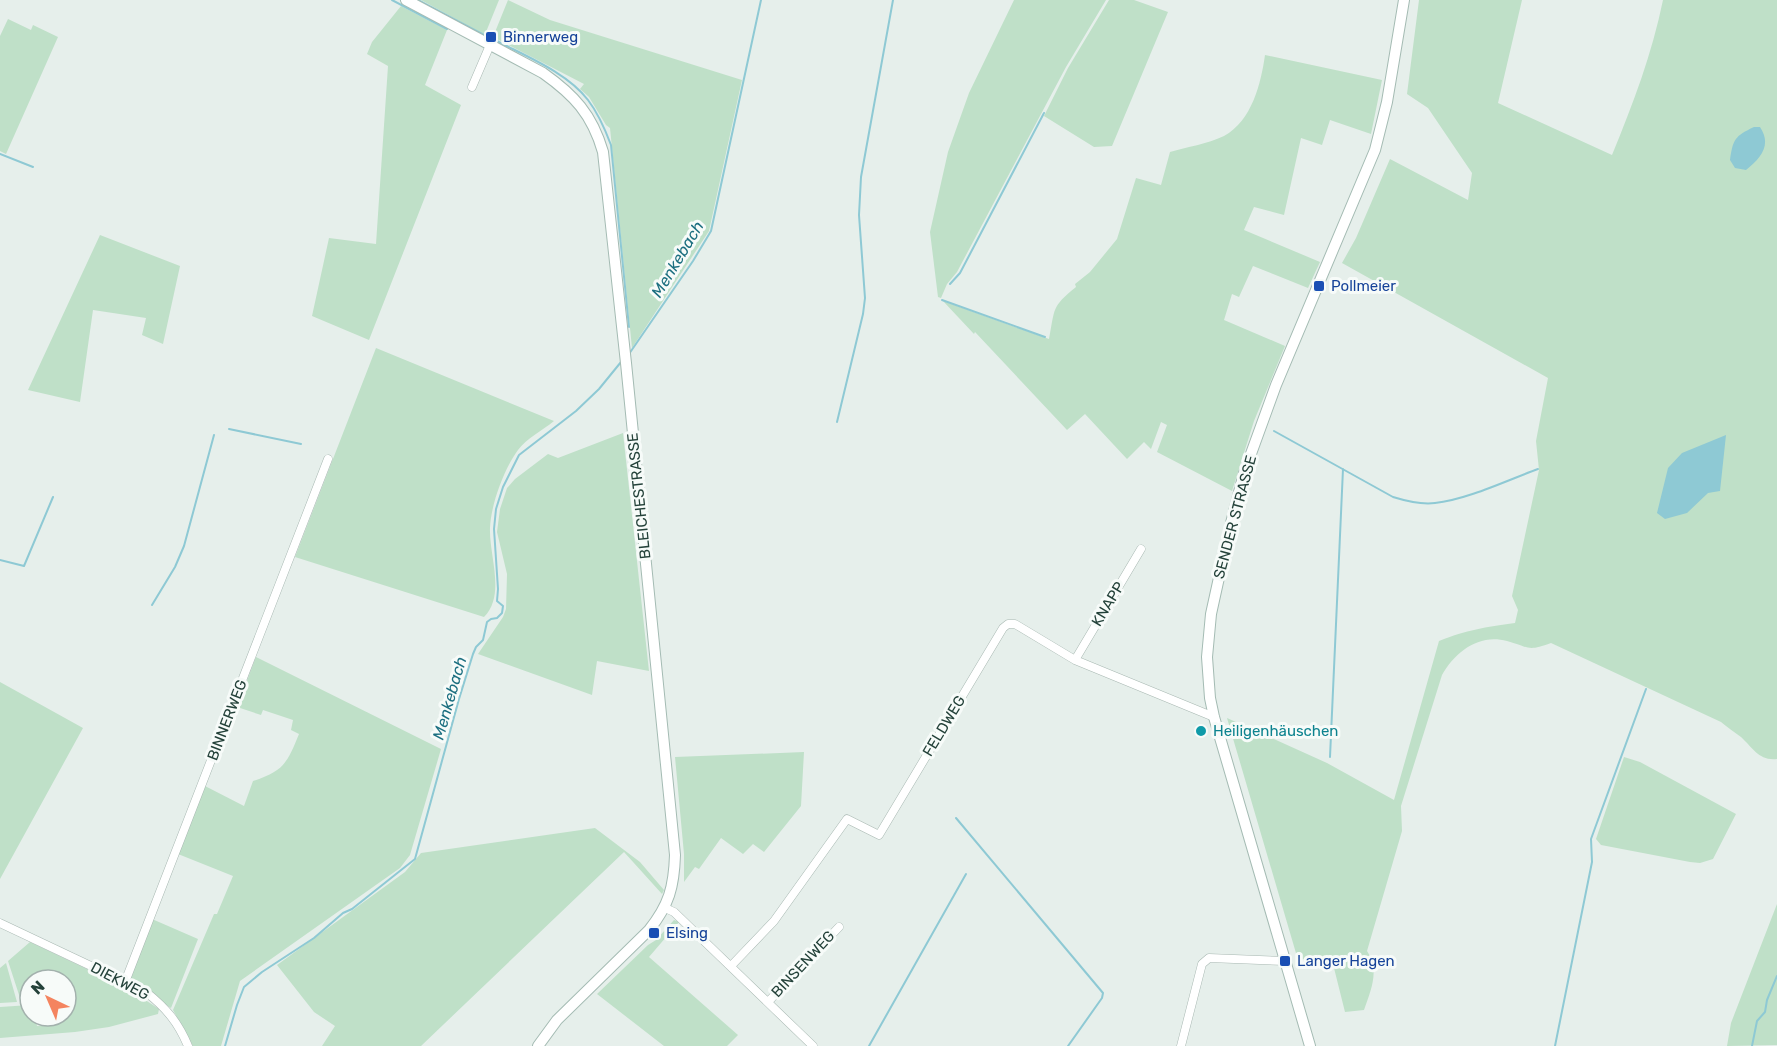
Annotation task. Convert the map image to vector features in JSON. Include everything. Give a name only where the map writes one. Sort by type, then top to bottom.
[{"type":"street","name":"BLEICHESTRASSE","points":[[406,0],[543,73],[559,84],[581,105],[598,134],[603,152],[625,349],[675,855],[673,882],[665,908],[649,930],[557,1020],[538,1046]]},
{"type":"street","name":"SENDER STRASSE","points":[[1310,1046],[1214,717],[1207,657],[1211,614],[1236,505],[1254,444],[1276,385],[1375,150],[1387,102],[1404,0]]},
{"type":"street","points":[[472,87],[490,45]]},
{"type":"street","name":"BINNERWEG","points":[[124,982],[328,459]]},
{"type":"street","name":"KNAPP","points":[[1075,660],[1141,549]]},
{"type":"street","name":"FELDWEG","points":[[731,966],[774,921],[847,819],[879,835],[1003,628],[1008,624],[1015,624],[1075,660],[1214,717]]},
{"type":"street","name":"BINSENWEG","points":[[665,908],[674,912],[813,1046]]},
{"type":"street","name":"DIEKWEG","points":[[0,923],[146,992],[164,1007],[176,1023],[188,1046]]},
{"type":"street","name":"BINSENWEG","points":[[768,1002],[839,927]]},
{"type":"street","points":[[1181,1046],[1202,964],[1209,958],[1285,961]]},
{"type":"green space","points":[[421,0],[499,0],[486,32],[483,34]]},
{"type":"green space","points":[[508,0],[550,20],[742,80],[709,231],[632,348],[610,128],[589,97],[580,89],[584,84],[493,37]]},
{"type":"green space","points":[[1014,0],[1106,0],[1066,67],[941,298],[938,297],[930,232],[948,152],[969,93]]},
{"type":"green space","points":[[1109,0],[1134,0],[1168,12],[1112,146],[1094,147],[1044,116],[1068,68]]},
{"type":"green space","points":[[1419,0],[1522,0],[1498,103],[1612,155],[1641,79],[1663,0],[1777,0],[1777,759],[1761,756],[1721,722],[1551,643],[1528,648],[1497,639],[1469,646],[1454,659],[1442,675],[1401,806],[1402,831],[1367,951],[1374,973],[1364,1010],[1345,1012],[1331,956],[1298,960],[1227,718],[1327,763],[1394,800],[1439,641],[1476,629],[1515,623],[1518,610],[1512,596],[1539,470],[1536,441],[1548,378],[1342,263],[1356,238],[1390,159],[1468,200],[1472,173],[1428,108],[1407,94]]},
{"type":"green space","points":[[401,6],[447,30],[425,85],[461,105],[369,340],[312,316],[329,238],[376,244],[388,66],[367,54],[372,42]]},
{"type":"green space","points":[[8,19],[31,30],[33,25],[58,37],[6,154],[0,151],[0,36]]},
{"type":"green space","points":[[1265,55],[1382,80],[1371,134],[1330,120],[1322,145],[1301,138],[1284,215],[1254,207],[1244,230],[1320,262],[1308,288],[1253,266],[1239,297],[1232,294],[1224,320],[1285,346],[1254,421],[1232,491],[1157,452],[1167,425],[1161,422],[1151,449],[1144,442],[1127,459],[1085,414],[1067,430],[943,301],[1049,339],[1058,304],[1076,287],[1075,284],[1090,272],[1117,239],[1136,178],[1161,185],[1170,152],[1211,141],[1234,129],[1242,121],[1254,100]]},
{"type":"green space","points":[[100,235],[180,266],[163,344],[142,335],[146,318],[93,310],[80,402],[28,390]]},
{"type":"green space","points":[[376,348],[554,421],[521,446],[499,487],[490,528],[495,575],[494,598],[491,608],[484,617],[295,557]]},
{"type":"green space","points":[[623,433],[649,671],[597,661],[592,695],[478,654],[506,609],[507,574],[497,532],[500,509],[507,488],[515,479],[548,454],[558,458]]},
{"type":"green space","points":[[256,657],[441,749],[410,855],[400,868],[240,981],[221,1046],[193,1046],[173,1010],[214,914],[217,914],[233,876],[178,854],[205,786],[244,806],[253,781],[272,774],[283,765],[299,734],[291,730],[293,720],[263,710],[261,715],[237,707]]},
{"type":"green space","points":[[0,682],[83,728],[0,879]]},
{"type":"green space","points":[[804,752],[801,806],[764,852],[753,844],[743,854],[721,838],[699,869],[695,867],[684,882],[684,854],[675,757]]},
{"type":"green space","points":[[1624,757],[1640,762],[1736,814],[1713,859],[1700,863],[1690,862],[1601,845],[1596,839]]},
{"type":"green space","points":[[595,828],[640,862],[664,890],[662,894],[624,852],[421,1046],[322,1046],[335,1026],[314,1012],[277,965],[405,872],[421,853]]},
{"type":"green space","points":[[1777,904],[1777,1045],[1727,1046],[1731,1023]]},
{"type":"green space","points":[[152,919],[198,939],[171,1008],[129,975]]},
{"type":"green space","points":[[674,920],[679,922],[649,957],[738,1035],[727,1046],[664,1046],[597,994],[656,940]]},
{"type":"green space","points":[[30,942],[127,988],[159,1009],[158,1014],[109,1027],[0,1038],[0,1007],[18,1006],[18,1028],[78,1028],[78,968],[18,968],[18,992],[8,961]]},
{"type":"green space","points":[[6,963],[17,1002],[0,1003],[0,968]]},
{"type":"water","points":[[1754,127],[1760,127],[1763,134],[1765,145],[1763,151],[1746,170],[1735,168],[1730,160],[1732,147],[1739,136]]},
{"type":"water","points":[[1726,435],[1720,491],[1708,493],[1687,513],[1665,519],[1657,513],[1668,468],[1682,453]]},
{"type":"waterway","points":[[392,0],[447,29]]},
{"type":"waterway","points":[[418,0],[484,35]]},
{"type":"waterway","name":"Menkebach","points":[[629,354],[711,231],[761,0]]},
{"type":"waterway","points":[[837,422],[863,314],[865,298],[859,215],[861,177],[893,0]]},
{"type":"waterway","points":[[493,39],[544,65],[569,81],[588,100],[601,121],[611,145],[629,327]]},
{"type":"waterway","points":[[950,284],[960,273],[1044,113]]},
{"type":"waterway","points":[[0,154],[33,167]]},
{"type":"waterway","points":[[942,300],[1045,337]]},
{"type":"waterway","name":"Menkebach","points":[[225,1046],[244,987],[262,972],[314,938],[343,913],[352,909],[415,859],[473,654],[483,640],[487,622],[502,613],[503,606],[497,601],[494,529],[496,509],[503,487],[519,455],[576,411],[599,389],[621,362]]},
{"type":"waterway","points":[[229,429],[301,444]]},
{"type":"waterway","points":[[1274,431],[1393,497],[1419,503],[1435,503],[1460,498],[1538,469]]},
{"type":"waterway","points":[[152,605],[175,567],[184,546],[214,435]]},
{"type":"waterway","points":[[1330,757],[1343,469]]},
{"type":"waterway","points":[[0,560],[24,566],[53,497]]},
{"type":"waterway","points":[[1555,1046],[1592,862],[1591,839],[1646,689]]},
{"type":"waterway","points":[[956,818],[1103,993],[1102,998],[1068,1046]]},
{"type":"waterway","points":[[869,1046],[966,874]]},
{"type":"waterway","points":[[1752,1046],[1757,1021],[1765,1012],[1767,1000],[1777,976]]},
{"type":"place","name":"Binnerweg","points":[[491,37]]},
{"type":"place","name":"Pollmeier","points":[[1319,286]]},
{"type":"place","name":"Heiligenhäuschen","points":[[1201,731]]},
{"type":"place","name":"Elsing","points":[[654,933]]},
{"type":"place","name":"Langer Hagen","points":[[1285,961]]}]
